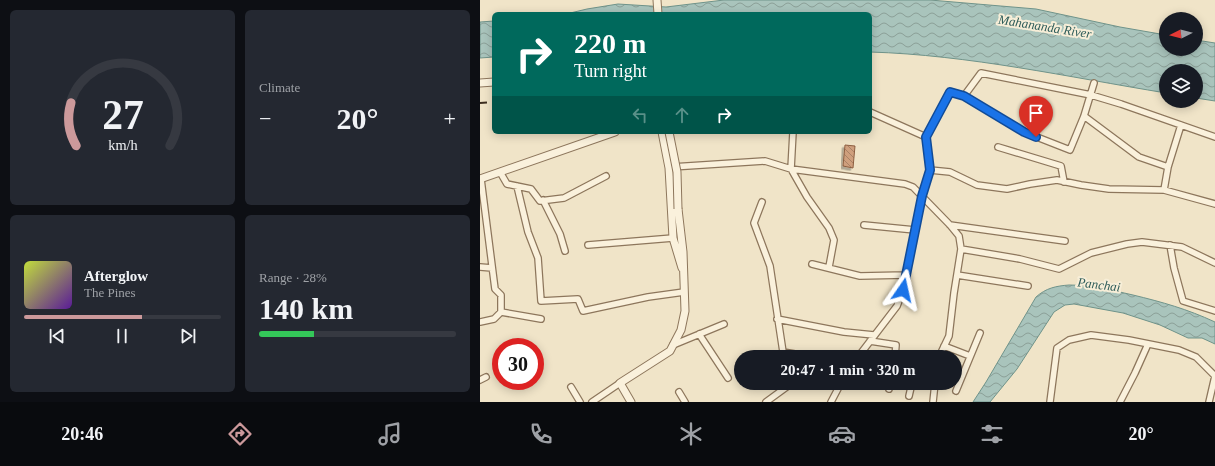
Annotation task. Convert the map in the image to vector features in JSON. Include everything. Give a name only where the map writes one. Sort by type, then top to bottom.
[{"type":"street","points":[[657,0],[658,12]]},
{"type":"street","points":[[964,96],[981,73],[1091,95],[1215,137]]},
{"type":"street","points":[[480,83],[492,82]]},
{"type":"street","points":[[864,350],[897,306],[903,290],[922,196],[930,170],[926,137],[950,92],[964,96],[1024,132],[1070,150],[1084,116],[1094,83]]},
{"type":"street","points":[[872,113],[926,137]]},
{"type":"street","points":[[1084,116],[1139,157],[1168,167]]},
{"type":"street","points":[[1164,190],[1168,167],[1181,125]]},
{"type":"street","points":[[480,322],[494,319],[501,312],[500,295],[495,289],[481,179],[609,134]]},
{"type":"street","points":[[662,134],[669,168],[673,238],[684,274]]},
{"type":"street","points":[[592,402],[670,351],[681,330],[685,311],[683,252],[678,210],[677,172],[669,134]]},
{"type":"street","points":[[793,134],[791,169],[829,228],[834,240],[829,267]]},
{"type":"street","points":[[998,147],[1061,166],[1064,182]]},
{"type":"street","points":[[669,168],[765,161],[791,169],[913,186],[950,224],[959,236],[961,249],[949,336],[942,350]]},
{"type":"street","points":[[930,170],[950,172],[977,185],[1007,190],[1030,184],[1056,180],[1081,186],[1109,189],[1164,190],[1215,204]]},
{"type":"street","points":[[500,172],[507,184],[531,189],[540,201],[564,198],[606,176]]},
{"type":"street","points":[[517,186],[528,232],[538,258],[541,301],[578,299],[582,311],[648,297],[684,292]]},
{"type":"street","points":[[543,200],[560,234],[565,251]]},
{"type":"street","points":[[762,202],[754,223],[770,266],[782,350]]},
{"type":"street","points":[[864,224],[915,230]]},
{"type":"street","points":[[950,224],[1065,242]]},
{"type":"street","points":[[588,245],[673,238]]},
{"type":"street","points":[[961,249],[1020,259],[1059,269],[1091,253],[1127,244],[1142,242],[1182,247],[1215,263]]},
{"type":"street","points":[[1170,246],[1183,301],[1215,311]]},
{"type":"street","points":[[812,264],[829,267],[860,276],[906,275]]},
{"type":"street","points":[[480,267],[492,268]]},
{"type":"street","points":[[957,275],[1028,286]]},
{"type":"street","points":[[501,312],[541,319]]},
{"type":"street","points":[[778,319],[844,332],[874,335]]},
{"type":"street","points":[[673,345],[724,324]]},
{"type":"street","points":[[956,391],[980,333]]},
{"type":"street","points":[[699,334],[728,378]]},
{"type":"street","points":[[1050,402],[1057,348],[1069,340],[1091,336],[1179,350],[1196,358],[1215,376],[1209,402]]},
{"type":"street","points":[[870,342],[896,344],[895,350]]},
{"type":"street","points":[[1120,402],[1135,374],[1148,344]]},
{"type":"street","points":[[944,346],[970,356]]},
{"type":"street","points":[[480,380],[486,377]]},
{"type":"street","points":[[620,383],[631,402]]},
{"type":"street","points":[[571,387],[580,402]]},
{"type":"street","points":[[766,402],[782,390]]},
{"type":"street","points":[[831,402],[837,390]]},
{"type":"street","points":[[909,396],[910,390]]},
{"type":"street","points":[[933,402],[934,390]]},
{"type":"street","points":[[679,392],[685,402]]},
{"type":"water","name":"Mahananda River","points":[[724,0],[930,0],[1036,9],[1159,34],[1159,56],[1203,56],[1203,41],[1215,43],[1215,101],[1203,99],[1203,64],[1159,64],[1159,92],[981,62],[944,57],[872,52],[872,12],[574,12],[618,4],[666,7]]},
{"type":"water","points":[[492,21],[492,57],[480,58],[480,22]]},
{"type":"water","points":[[1069,285],[1093,287],[1125,293],[1164,303],[1194,313],[1215,322],[1215,344],[1202,338],[1188,338],[1160,325],[1123,313],[1074,304],[1065,305],[1054,312],[1017,369],[990,402],[973,402],[1036,297],[1051,288]]},
{"type":"building","points":[[845,145],[855,146],[853,168],[843,166]]},
{"type":"railway","points":[[480,103],[492,102]]},
{"type":"route","points":[[903,290],[922,196],[930,170],[926,137],[950,92],[962,95],[1024,132],[1036,137]]},
{"type":"water label","name":"Panchai","points":[[1099,284]]}]
